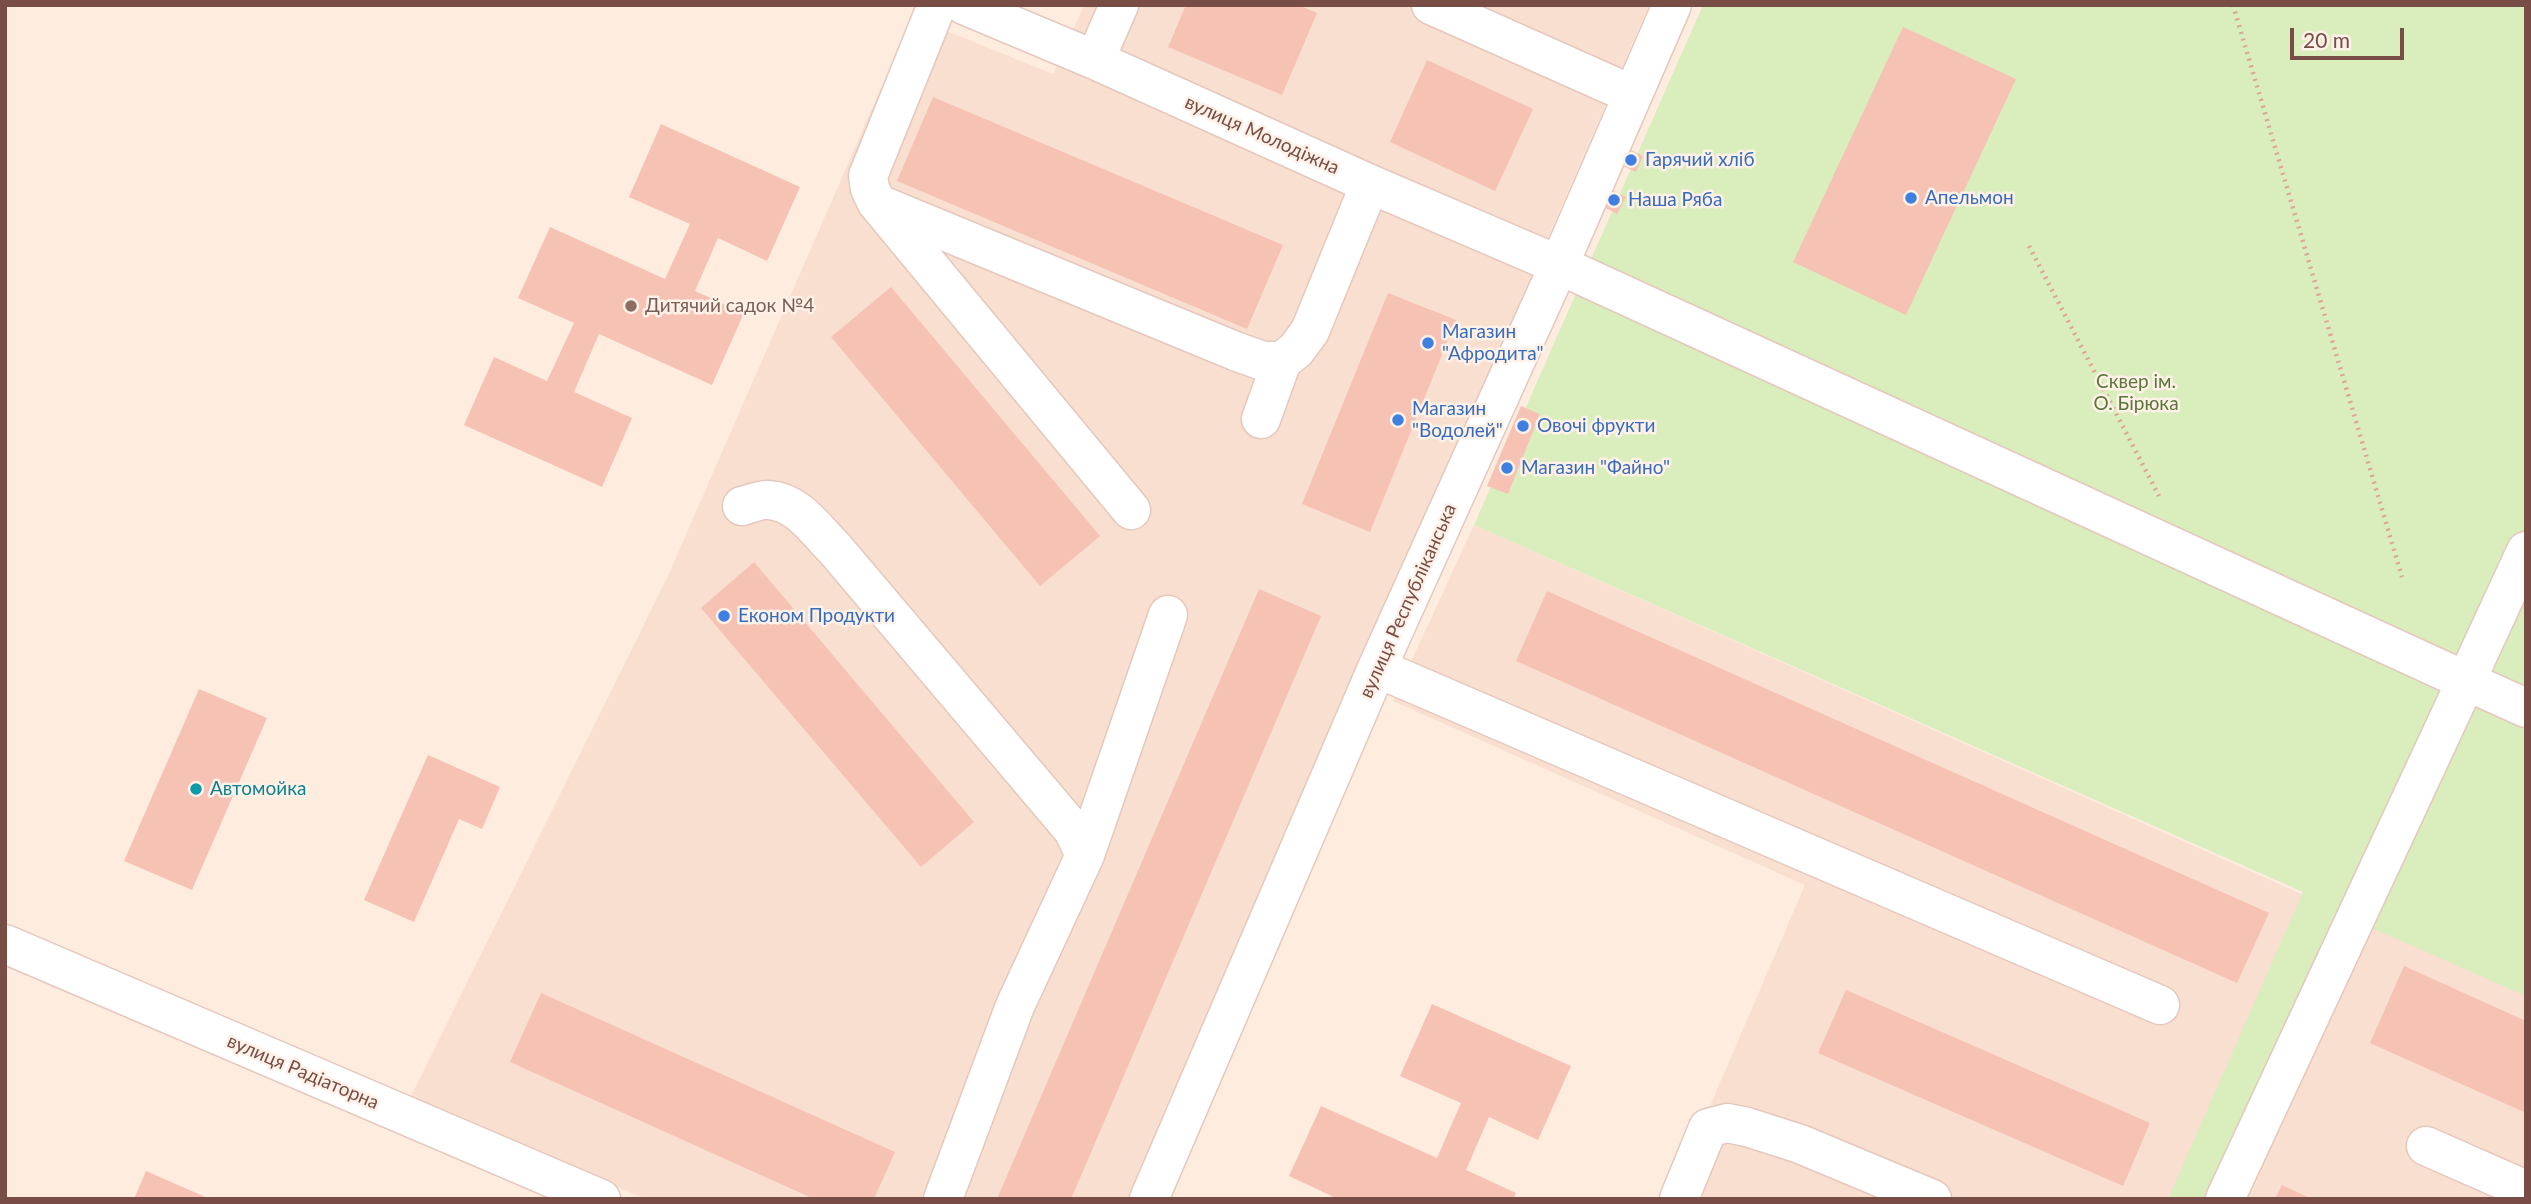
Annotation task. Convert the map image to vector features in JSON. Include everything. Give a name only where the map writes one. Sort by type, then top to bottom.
[{"type":"street","points":[[937,5],[868,176],[870,190],[877,203],[1131,510]]},
{"type":"street","name":"вулиця Молодіжна","points":[[964,5],[1559,265],[2526,708]]},
{"type":"street","points":[[1095,60],[1119,5]]},
{"type":"street","points":[[1431,5],[1475,14],[1633,95]]},
{"type":"street","name":"вулиця Республіканська","points":[[1149,1199],[1377,668],[1559,265],[1672,5]]},
{"type":"street","points":[[1261,419],[1282,361],[1296,350],[1310,331],[1370,184]]},
{"type":"street","points":[[877,203],[1235,351],[1263,361],[1282,361]]},
{"type":"street","points":[[742,506],[768,499],[791,505],[808,521],[835,549],[1073,830],[1085,855]]},
{"type":"street","points":[[2225,1199],[2526,551]]},
{"type":"street","points":[[943,1199],[1014,1006],[1085,855],[1168,615]]},
{"type":"street","points":[[1377,668],[2160,1005]]},
{"type":"street","name":"вулиця Радіаторна","points":[[5,944],[601,1199]]},
{"type":"street","points":[[1679,1199],[1708,1128],[1727,1123],[1800,1144],[1932,1199]]},
{"type":"street","points":[[2426,1146],[2526,1190]]},
{"type":"path","points":[[2233,5],[2402,577]]},
{"type":"path","points":[[2029,246],[2189,554]]},
{"type":"shaded area","points":[[1084,5],[1649,5],[1130,1199],[645,1199],[411,1096],[668,576],[912,17],[1053,74]]},
{"type":"shaded area","points":[[1474,525],[2526,994],[2526,1199],[1670,1199],[1805,885],[1393,701]]},
{"type":"green space","name":"Сквер ім. О. Бірюка","points":[[1703,5],[2526,5],[2526,996],[2367,926],[2247,1199],[2168,1199],[2303,892],[1474,525]]},
{"type":"building","points":[[1186,5],[1298,5],[1317,13],[1282,95],[1168,47]]},
{"type":"building","points":[[1903,27],[2016,79],[1906,315],[1793,262]]},
{"type":"building","points":[[1427,60],[1533,109],[1495,191],[1390,142]]},
{"type":"building","points":[[933,97],[1283,245],[1247,329],[897,181]]},
{"type":"building","name":"Дитячий садок №4","points":[[661,124],[800,187],[767,261],[718,238],[695,291],[744,313],[712,385],[599,334],[574,392],[632,418],[602,487],[464,425],[494,357],[547,381],[574,323],[518,298],[550,227],[665,279],[690,224],[629,197]]},
{"type":"building","points":[[1629,149],[1643,156],[1636,172],[1623,166]]},
{"type":"building","points":[[1612,190],[1626,197],[1617,214],[1604,207]]},
{"type":"building","points":[[891,287],[1100,536],[1040,586],[831,337]]},
{"type":"building","points":[[1388,293],[1456,320],[1370,532],[1302,504]]},
{"type":"building","points":[[1521,406],[1540,414],[1508,494],[1487,486]]},
{"type":"building","points":[[754,562],[974,822],[921,867],[701,608]]},
{"type":"building","points":[[1259,589],[1321,616],[1071,1199],[997,1199]]},
{"type":"building","points":[[1547,591],[2269,913],[2237,983],[1516,661]]},
{"type":"building","name":"Автомойка","points":[[199,689],[267,718],[192,890],[124,861]]},
{"type":"building","points":[[428,755],[500,787],[482,829],[459,819],[414,922],[364,900]]},
{"type":"building","points":[[2404,966],[2526,1021],[2526,1113],[2370,1043]]},
{"type":"building","points":[[1846,990],[2150,1123],[2123,1186],[1818,1053]]},
{"type":"building","points":[[541,993],[895,1152],[874,1199],[814,1199],[510,1062]]},
{"type":"building","points":[[1432,1004],[1571,1066],[1538,1140],[1489,1117],[1466,1170],[1516,1193],[1513,1199],[1338,1199],[1289,1176],[1321,1106],[1437,1158],[1461,1103],[1400,1076]]},
{"type":"building","points":[[146,1171],[210,1199],[134,1199]]},
{"type":"building","points":[[2282,1185],[2312,1199],[2275,1199]]},
{"type":"place","name":"Гарячий хліб","points":[[1631,160]]},
{"type":"place","name":"Апельмон","points":[[1911,198]]},
{"type":"place","name":"Наша Ряба","points":[[1614,200]]},
{"type":"place","name":"Дитячий садок №4","points":[[631,306]]},
{"type":"place","name":"Магазин \"Афродита\"","points":[[1428,343]]},
{"type":"place","name":"Магазин \"Водолей\"","points":[[1398,420]]},
{"type":"place","name":"Овочі фрукти","points":[[1523,426]]},
{"type":"place","name":"Магазин \"Файно\"","points":[[1507,468]]},
{"type":"place","name":"Економ Продукти","points":[[724,616]]},
{"type":"place","name":"Автомойка","points":[[196,789]]}]
